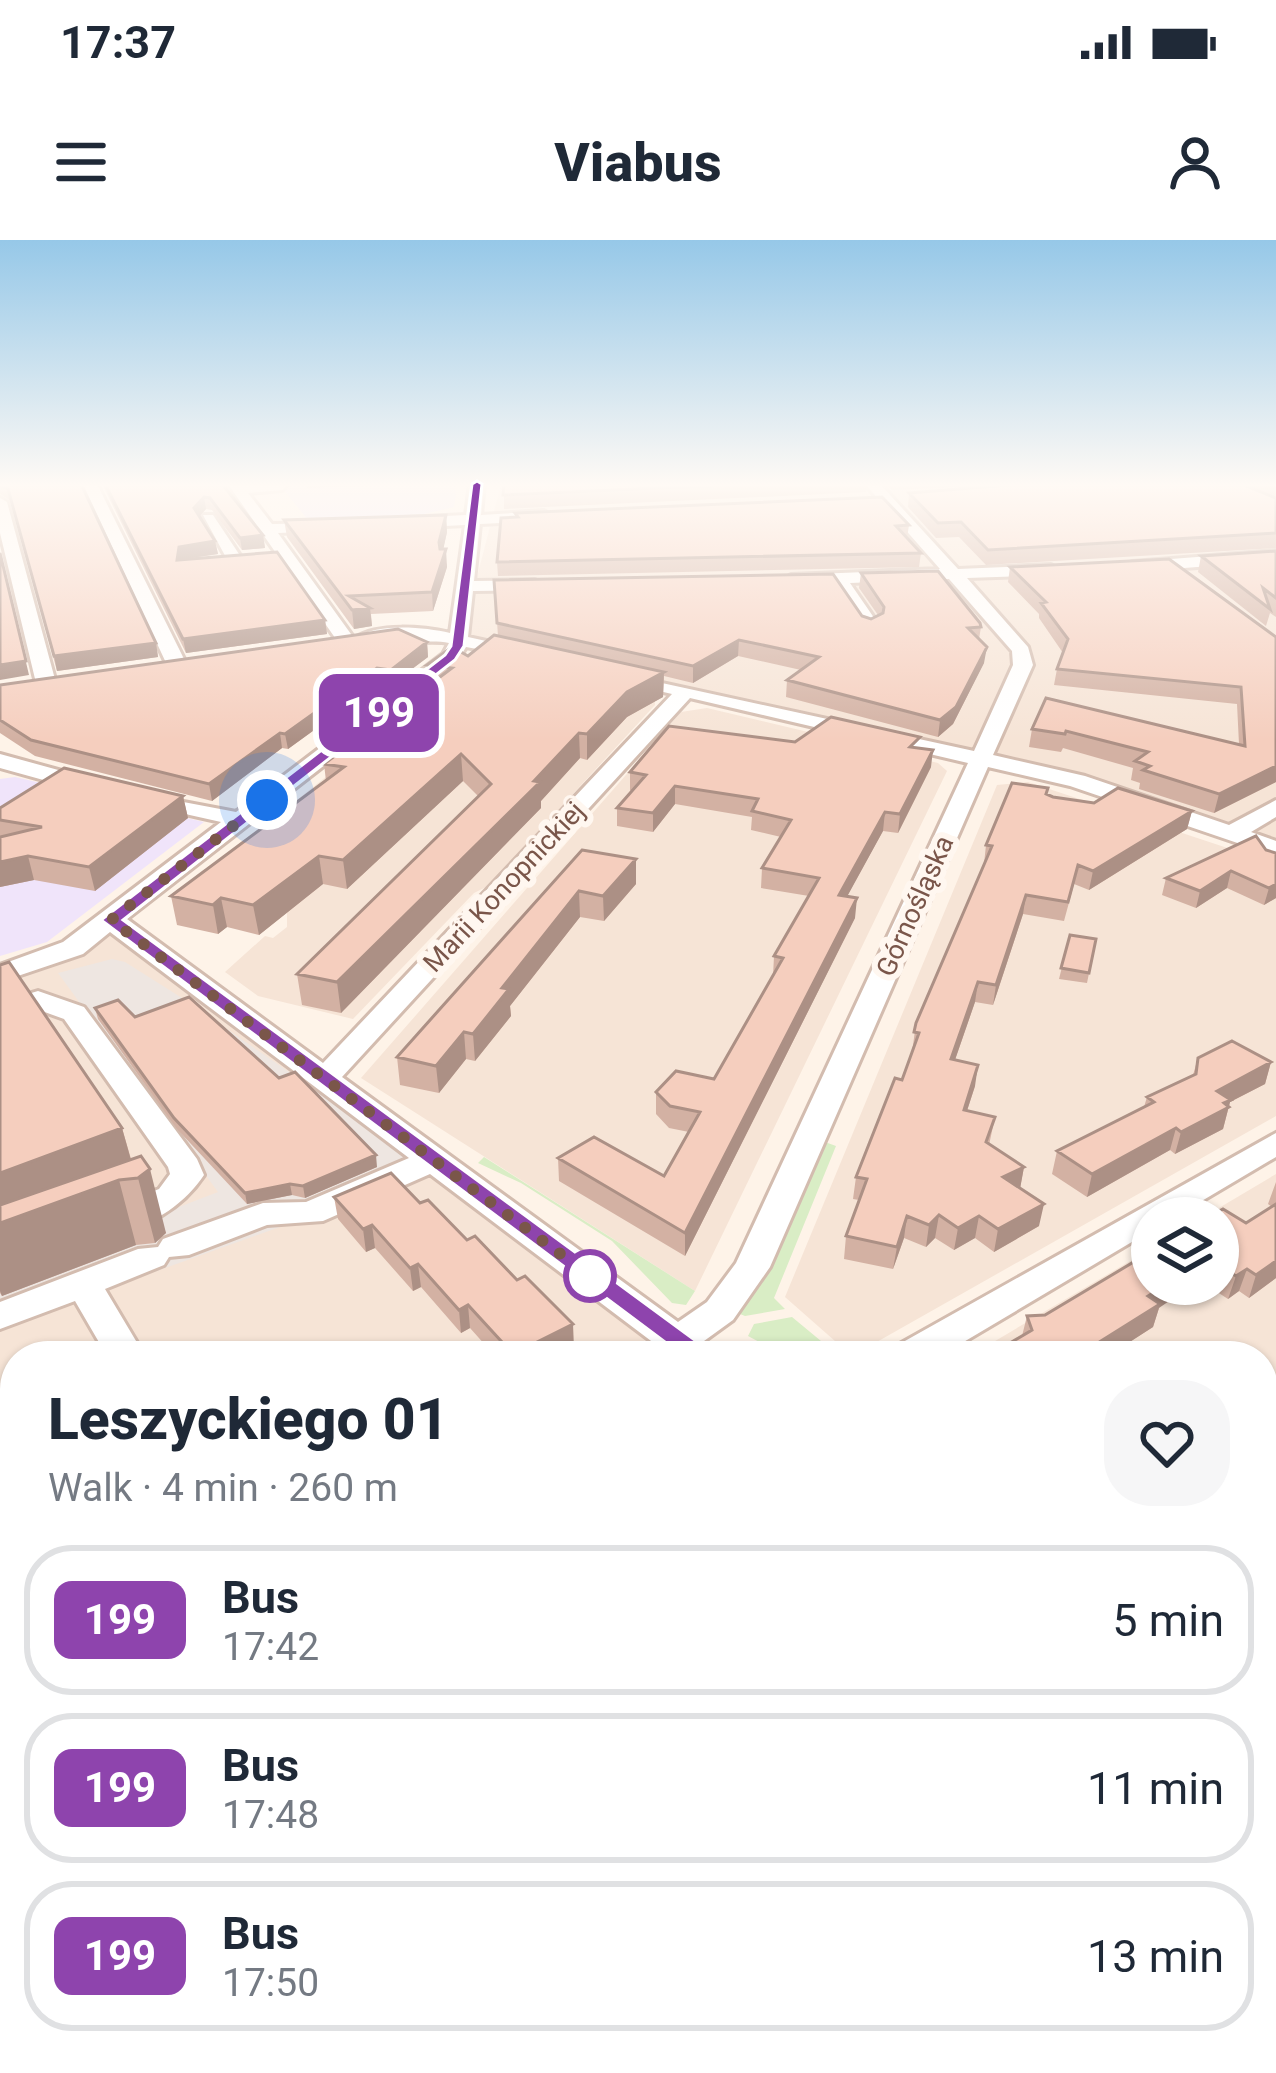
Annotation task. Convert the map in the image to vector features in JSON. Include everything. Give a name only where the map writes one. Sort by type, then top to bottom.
[{"type":"street","points":[[17,570],[46,683]]},
{"type":"street","points":[[137,570],[187,664],[155,668]]},
{"type":"street","points":[[272,570],[336,643],[413,632],[538,658]]},
{"type":"street","points":[[86,1231],[171,1197],[187,1175],[74,1013],[28,1003],[5,972],[73,948],[443,664],[458,640],[462,570]]},
{"type":"street","points":[[949,570],[1009,635],[1038,634]]},
{"type":"street","points":[[769,581],[1067,570]]},
{"type":"street","points":[[1178,570],[1189,579]]},
{"type":"street","points":[[461,577],[561,585]]},
{"type":"street","points":[[838,578],[870,625]]},
{"type":"street","points":[[994,618],[1020,617]]},
{"type":"street","name":"Górnośląska","points":[[695,1341],[752,1267],[982,758],[1023,665],[1021,651],[1009,635]]},
{"type":"street","points":[[602,672],[1077,782],[1276,849]]},
{"type":"street","points":[[23,687],[68,680]]},
{"type":"street","name":"Marii Konopnickiej","points":[[317,1077],[334,1069],[686,691]]},
{"type":"street","points":[[6,768],[242,820]]},
{"type":"street","points":[[1235,832],[1276,807]]},
{"type":"street","points":[[111,920],[677,1341]]},
{"type":"street","points":[[936,1341],[1276,1143]]},
{"type":"street","points":[[0,1316],[263,1214],[311,1213],[432,1161]]},
{"type":"street","points":[[83,1283],[117,1341]]},
{"type":"shaded area","points":[[479,570],[1276,570],[1276,848],[1155,804],[461,639]]},
{"type":"shaded area","points":[[471,661],[655,696],[655,705],[488,886],[474,893],[353,1019],[258,996],[225,972],[265,936],[273,938],[287,927],[287,912],[184,890]]},
{"type":"shaded area","points":[[707,708],[938,763],[947,771],[695,1291],[361,1078],[681,712]]},
{"type":"shaded area","points":[[0,779],[41,783],[29,790],[50,796],[64,789],[204,822],[47,942],[0,956]]},
{"type":"shaded area","points":[[1028,782],[1276,864],[1276,1116],[878,1341],[835,1341],[785,1297],[997,785]]},
{"type":"shaded area","points":[[111,931],[439,1175],[647,1340],[0,1341],[0,976]]},
{"type":"shaded area","points":[[112,959],[125,962],[182,998],[434,1172],[0,1327],[0,1276],[218,1192],[58,973]]},
{"type":"shaded area","points":[[1276,1174],[1276,1341],[995,1341],[1131,1260],[1131,1305],[1239,1305],[1237,1197]]},
{"type":"green space","points":[[825,1142],[836,1146],[774,1298],[785,1309],[745,1316],[735,1312],[768,1272]]},
{"type":"green space","points":[[484,1157],[695,1291],[686,1305],[672,1303],[612,1241],[521,1183],[478,1163]]},
{"type":"green space","points":[[792,1317],[821,1341],[757,1341],[748,1336],[754,1324]]},
{"type":"building","points":[[0,570],[4,570],[26,661],[0,665]]},
{"type":"building","points":[[30,570],[121,570],[156,643],[54,656]]},
{"type":"building","points":[[148,570],[289,570],[325,620],[183,639]]},
{"type":"building","points":[[321,570],[439,570],[432,592],[349,596],[370,608],[352,610]]},
{"type":"building","points":[[1013,570],[1183,570],[1276,637],[1276,766],[1219,794],[1143,770],[1150,766],[1135,761],[1148,752],[1066,731],[1032,729],[1046,698],[1245,746],[1241,687],[1057,669],[1068,639],[1041,603],[1046,602]]},
{"type":"building","points":[[1219,570],[1276,570],[1276,598],[1263,588],[1270,609]]},
{"type":"building","points":[[938,571],[980,623],[981,627],[968,628],[987,647],[956,707],[940,720],[787,680],[819,657],[739,640],[693,666],[497,623],[494,580],[833,574],[862,616],[871,619],[883,613],[884,607],[861,573]]},
{"type":"building","points":[[398,629],[427,642],[391,670],[377,668],[209,784],[31,740],[0,720],[0,685]]},
{"type":"building","points":[[494,635],[664,672],[627,692],[587,734],[579,733],[534,781],[540,782],[337,982],[297,974],[491,784],[461,754],[343,860],[319,856],[253,905],[221,898],[213,905],[171,896],[344,767],[324,764],[452,668],[427,665],[452,647],[468,656]]},
{"type":"building","points":[[831,717],[920,737],[910,747],[933,750],[900,814],[885,812],[839,895],[857,898],[685,1233],[558,1158],[594,1137],[664,1176],[700,1112],[670,1106],[656,1092],[676,1071],[714,1079],[783,958],[774,956],[819,878],[762,868],[791,820],[752,811],[758,799],[675,786],[653,813],[617,808],[646,775],[630,772],[669,726],[795,742]]},
{"type":"building","points":[[64,768],[183,796],[89,867],[28,856],[0,862],[0,837],[42,827],[0,820],[0,808]]},
{"type":"building","points":[[1012,783],[1048,788],[1046,794],[1053,797],[1094,803],[1118,788],[1192,811],[1093,871],[1078,865],[1068,902],[1026,895],[996,985],[978,982],[951,1059],[978,1065],[964,1110],[995,1117],[986,1142],[1024,1167],[1003,1177],[1044,1204],[998,1229],[979,1216],[958,1228],[939,1215],[929,1225],[907,1216],[897,1247],[846,1236],[867,1179],[856,1177],[895,1078],[902,1080],[919,1033],[914,1032],[916,1023],[992,846],[986,845]]},
{"type":"building","points":[[1256,836],[1266,850],[1276,853],[1276,884],[1269,888],[1231,871],[1200,891],[1166,878]]},
{"type":"building","points":[[582,850],[636,859],[603,896],[579,891],[502,988],[509,989],[473,1034],[464,1032],[436,1066],[397,1057]]},
{"type":"building","points":[[1070,935],[1096,939],[1089,973],[1061,968]]},
{"type":"building","points":[[9,962],[122,1128],[0,1173],[0,965]]},
{"type":"building","points":[[189,997],[279,1078],[295,1072],[376,1155],[303,1186],[245,1193],[174,1118],[95,1008],[118,1000],[135,1017]]},
{"type":"building","points":[[1232,1041],[1271,1062],[1217,1091],[1231,1100],[1224,1103],[1229,1107],[1181,1132],[1176,1128],[1092,1174],[1057,1151],[1154,1102],[1147,1097],[1196,1074],[1198,1058]]},
{"type":"building","points":[[141,1156],[150,1169],[138,1178],[119,1180],[0,1223],[0,1205]]},
{"type":"building","points":[[391,1173],[420,1203],[428,1200],[467,1240],[475,1236],[517,1280],[525,1276],[573,1324],[539,1341],[501,1341],[468,1305],[459,1310],[418,1264],[410,1268],[372,1225],[363,1229],[334,1197]]},
{"type":"building","points":[[1276,1204],[1276,1261],[1256,1275],[1247,1269],[1239,1274],[1239,1219],[1246,1223]]},
{"type":"building","points":[[1131,1264],[1131,1305],[1158,1305],[1101,1341],[1013,1341],[1032,1330],[1027,1316],[1045,1315]]},
{"type":"bus line","name":"199","points":[[467,570],[458,646],[450,658],[111,920],[677,1341]]},
{"type":"route","points":[[267,800],[111,920],[590,1276]]}]
